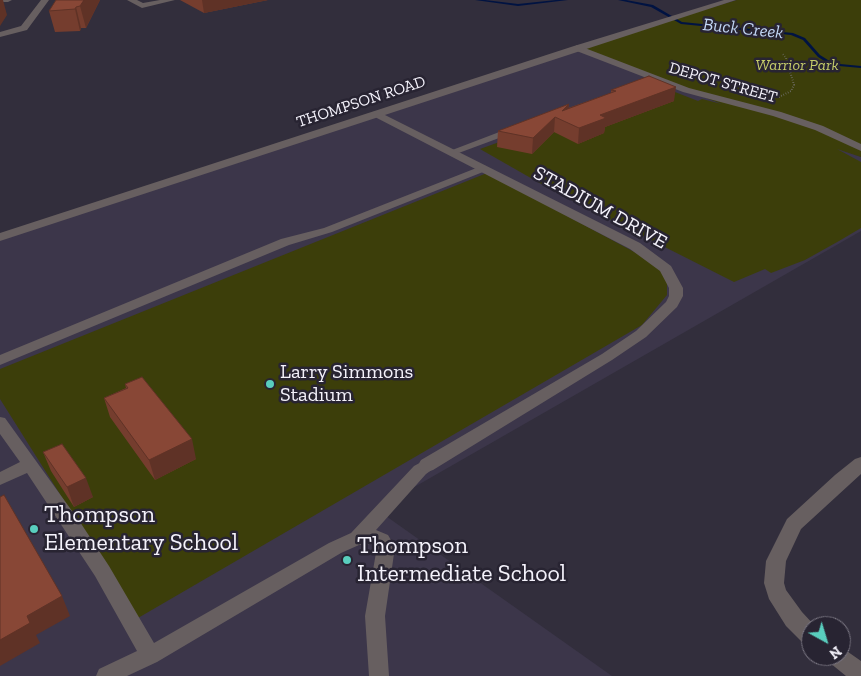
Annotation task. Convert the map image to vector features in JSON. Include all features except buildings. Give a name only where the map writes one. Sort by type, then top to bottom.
[{"type":"street","points":[[0,0],[8,0]]},
{"type":"street","points":[[0,35],[24,28],[45,0]]},
{"type":"street","points":[[131,0],[142,6],[172,0]]},
{"type":"street","name":"THOMPSON ROAD","points":[[0,237],[577,48],[732,0]]},
{"type":"street","name":"DEPOT STREET","points":[[577,48],[653,81],[802,122],[838,136],[861,148]]},
{"type":"street","name":"STADIUM DRIVE","points":[[377,114],[615,235],[653,258],[666,269],[676,288],[676,296],[672,304],[655,322],[634,339],[427,465]]},
{"type":"street","points":[[801,625],[788,611],[776,593],[774,583],[776,561],[785,539],[794,524],[861,464]]},
{"type":"street","points":[[851,666],[861,674]]},
{"type":"lane","points":[[452,152],[526,125]]},
{"type":"lane","points":[[0,360],[286,242],[336,227],[484,168]]},
{"type":"lane","points":[[0,422],[74,527],[137,630],[150,656]]},
{"type":"lane","points":[[0,479],[29,465]]},
{"type":"lane","points":[[358,538],[420,470],[427,465]]},
{"type":"lane","points":[[106,676],[150,656],[335,548],[358,538],[376,536],[382,540],[386,547],[375,616],[379,676]]},
{"type":"path","points":[[779,97],[791,92],[794,86],[786,57],[782,53]]},
{"type":"shaded area","points":[[577,48],[861,157],[861,231],[376,509],[612,676],[0,676],[0,237]]},
{"type":"green space","name":"Warrior Park","points":[[737,0],[861,0],[861,157],[837,149],[861,162],[861,228],[839,241],[805,260],[771,273],[765,269],[734,282],[550,189],[480,149],[657,85],[698,101],[702,99],[722,104],[577,48]]},
{"type":"green space","name":"Larry Simmons Stadium","points":[[487,173],[638,254],[662,270],[667,282],[667,295],[642,325],[138,618],[0,399],[0,369]]},
{"type":"waterway","name":"Buck Creek","points":[[477,0],[518,5],[566,0]]},
{"type":"waterway","name":"Buck Creek","points":[[620,0],[652,6],[681,23],[792,34],[804,39],[819,56],[827,61],[839,65],[861,67]]},
{"type":"place","name":"Larry Simmons Stadium","points":[[270,384]]},
{"type":"place","name":"Thompson Elementary School","points":[[34,529]]},
{"type":"place","name":"Thompson Intermediate School","points":[[347,560]]}]
